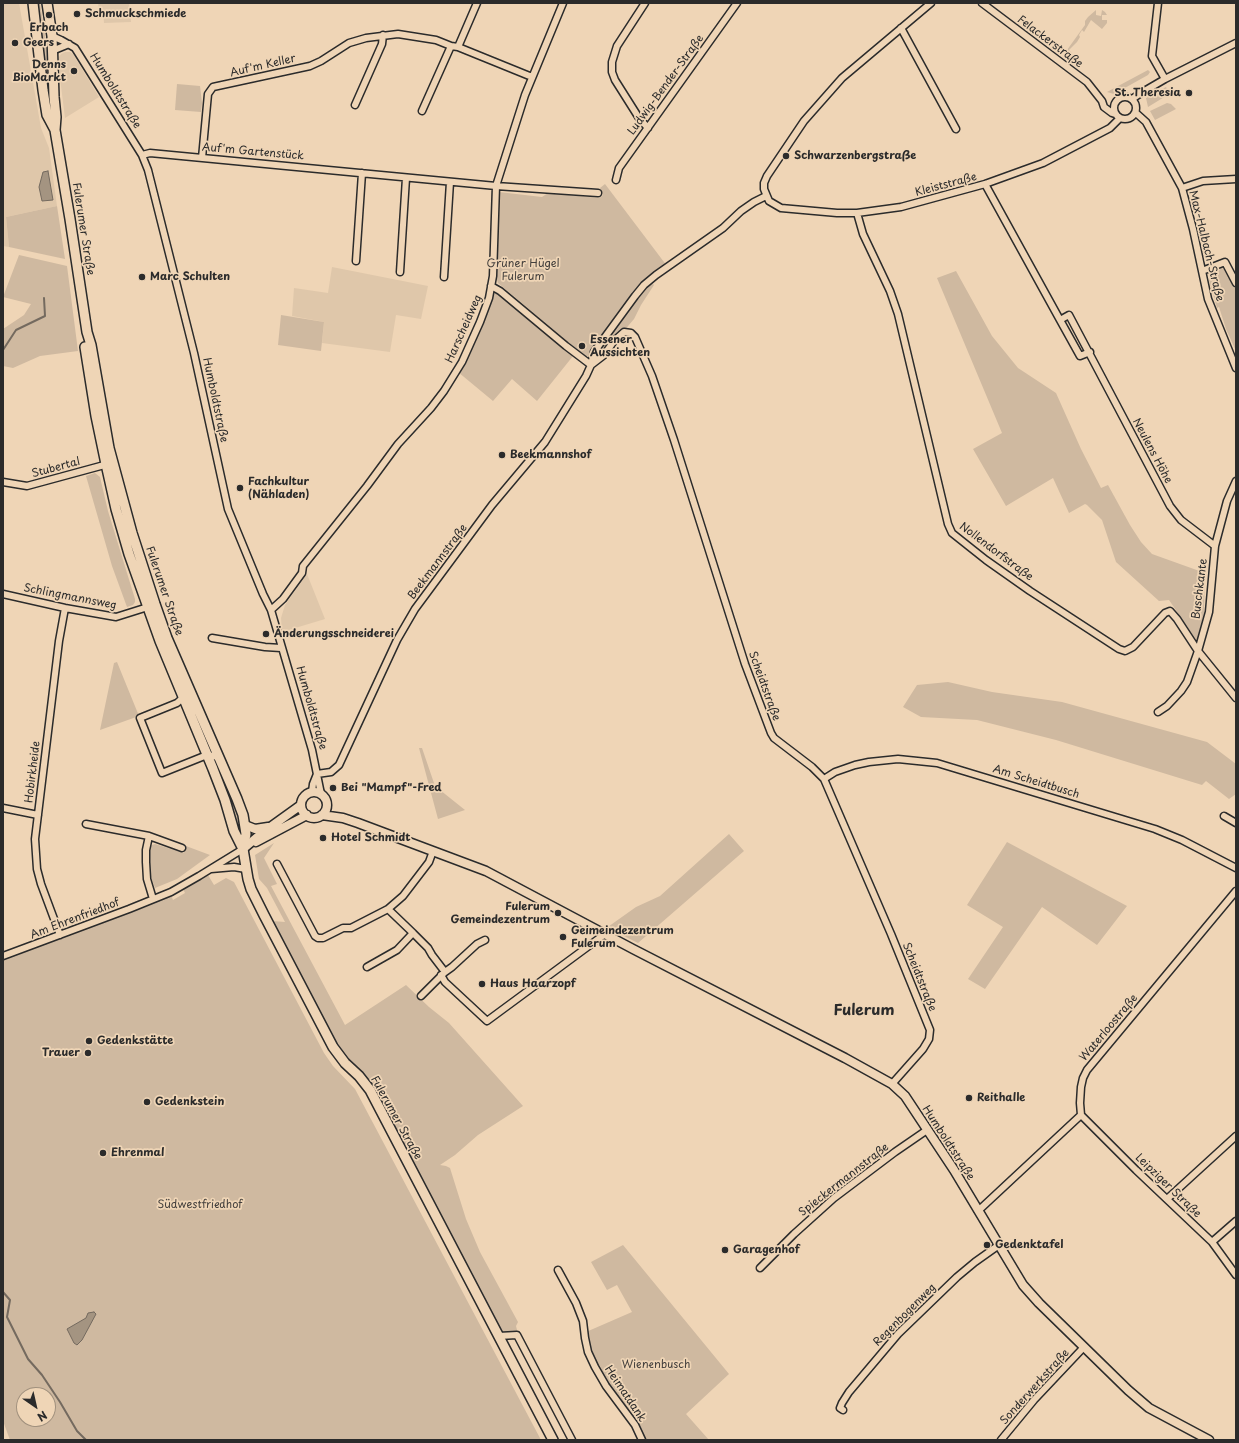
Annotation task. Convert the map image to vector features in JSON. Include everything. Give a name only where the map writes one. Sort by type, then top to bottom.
[{"type":"main road","name":"Fulerumer Straße","points":[[33,3],[41,78],[47,114],[55,130]]},
{"type":"main road","name":"Fulerumer Straße","points":[[47,3],[52,36],[56,117],[55,130],[87,332],[85,346],[96,416],[109,463],[116,509],[127,547],[151,606],[190,690],[237,798],[245,825],[246,834],[243,849]]},
{"type":"main road","points":[[41,78],[53,78]]},
{"type":"main road","name":"Fulerumer Straße","points":[[151,606],[183,699],[225,800],[234,831],[243,849],[246,869],[252,889],[264,915],[333,1046],[345,1063],[359,1076],[370,1090],[554,1440]]},
{"type":"street","points":[[458,47],[477,3]]},
{"type":"street","name":"Harscheidweg","points":[[271,610],[287,594],[302,573],[303,566],[367,486],[398,444],[431,408],[449,384],[462,362],[489,298],[491,286],[496,186],[525,94],[563,3]]},
{"type":"street","points":[[645,3],[617,46],[612,62],[612,72],[615,80],[639,118],[648,128]]},
{"type":"street","name":"Ludwig-Bender-Straße","points":[[616,180],[619,168],[737,3]]},
{"type":"street","points":[[766,196],[764,183],[769,173],[804,121],[842,78],[931,3]]},
{"type":"street","name":"Felackerstraße","points":[[982,3],[1087,82],[1102,101],[1104,107],[1118,116]]},
{"type":"street","points":[[1158,3],[1152,56],[1165,79]]},
{"type":"street","points":[[901,28],[956,129]]},
{"type":"street","name":"Auf'm Keller","points":[[202,158],[208,94],[213,87],[310,66],[321,62],[349,43],[366,38],[398,34],[436,40],[458,47],[532,77]]},
{"type":"street","points":[[355,105],[382,44],[383,35]]},
{"type":"street","name":"Humboldtstraße","points":[[52,36],[75,48],[142,154],[148,170],[194,353],[228,509],[271,610],[310,744],[317,774],[316,793],[326,801],[327,805],[343,818]]},
{"type":"street","points":[[1102,101],[1116,101],[1124,97],[1132,99],[1165,79],[1236,43]]},
{"type":"street","points":[[52,52],[69,44]]},
{"type":"street","points":[[422,111],[451,46]]},
{"type":"street","name":"Max-Halbach-Straße","points":[[1132,99],[1137,106],[1136,113],[1146,122],[1182,188],[1193,229],[1208,299],[1236,368]]},
{"type":"street","points":[[1116,101],[1114,110],[1118,116],[1129,119],[1136,113]]},
{"type":"street","name":"Kleiststraße","points":[[766,196],[769,201],[781,208],[857,213],[901,207],[985,184],[1043,163],[1069,151],[1110,128],[1118,116]]},
{"type":"street","name":"Auf'm Gartenstück","points":[[142,154],[150,153],[496,186],[598,193]]},
{"type":"street","points":[[356,261],[362,173]]},
{"type":"street","points":[[400,272],[406,178]]},
{"type":"street","points":[[1182,188],[1203,181],[1236,178]]},
{"type":"street","points":[[444,277],[450,182]]},
{"type":"street","points":[[985,184],[1080,356],[1090,352]]},
{"type":"street","name":"Beekmannstraße","points":[[317,774],[331,772],[339,765],[397,640],[415,609],[492,505],[545,442],[586,376],[591,365],[594,352],[635,296],[644,285],[659,273],[723,228],[741,211],[766,196]]},
{"type":"street","name":"Nollendorfstraße","points":[[857,213],[863,234],[890,291],[898,314],[948,524],[952,533],[986,560],[1024,587],[1119,649],[1125,651],[1133,647],[1165,613],[1170,611],[1198,651],[1236,698]]},
{"type":"street","points":[[1202,271],[1225,262],[1236,283]]},
{"type":"street","points":[[491,286],[500,291],[591,365]]},
{"type":"street","name":"Neulens Höhe","points":[[1060,320],[1069,315],[1090,352],[1170,506],[1181,520],[1215,546]]},
{"type":"street","name":"Scheidtstraße","points":[[591,365],[604,355],[614,341],[624,332],[631,333],[635,337],[652,376],[674,440],[745,664],[771,733],[774,738],[812,767],[824,779],[891,934],[930,1030],[929,1039],[923,1048],[892,1084]]},
{"type":"street","name":"Stubertal","points":[[3,482],[27,486],[109,463]]},
{"type":"street","name":"Buschkante","points":[[1158,712],[1167,706],[1187,682],[1198,651],[1209,612],[1215,546],[1227,502],[1236,481]]},
{"type":"street","name":"Schlingmannsweg","points":[[3,594],[65,608],[116,617],[151,606]]},
{"type":"street","name":"Hobirkheide","points":[[60,935],[37,869],[35,839],[59,641],[65,608]]},
{"type":"street","points":[[212,638],[265,647],[281,648]]},
{"type":"street","points":[[190,690],[183,699],[177,703],[140,718],[162,773],[207,755],[219,757]]},
{"type":"street","name":"Am Scheidtbusch","points":[[824,779],[835,772],[869,762],[898,759],[937,763],[1155,829],[1182,840],[1236,868]]},
{"type":"street","points":[[243,849],[307,815],[303,811],[303,799],[307,795],[316,793]]},
{"type":"street","points":[[243,849],[258,835],[302,805]]},
{"type":"street","points":[[322,815],[326,811],[327,805]]},
{"type":"street","points":[[3,808],[38,815]]},
{"type":"street","name":"Humboldtstraße","points":[[307,815],[312,817],[322,815],[343,818],[486,871],[892,1084],[905,1096],[954,1170],[1024,1286],[1039,1303],[1149,1408],[1209,1440]]},
{"type":"street","points":[[1224,816],[1236,823]]},
{"type":"street","points":[[86,824],[149,836],[182,848]]},
{"type":"street","points":[[245,825],[255,828],[270,827]]},
{"type":"street","points":[[149,836],[146,850],[146,862],[153,899]]},
{"type":"street","name":"Am Ehrenfriedhof","points":[[3,956],[153,899],[185,885],[243,849]]},
{"type":"street","points":[[276,864],[315,936],[318,938],[323,938],[343,928],[351,928],[388,909],[403,896],[429,862],[433,851]]},
{"type":"street","name":"Am Ehrenfriedhof","points":[[209,869],[234,867],[246,869]]},
{"type":"street","name":"Waterloostraße","points":[[1081,1115],[1081,1087],[1087,1070],[1236,891]]},
{"type":"street","points":[[388,909],[428,948],[443,973],[445,982],[487,1021],[605,934]]},
{"type":"street","points":[[367,967],[397,950],[413,933]]},
{"type":"street","points":[[421,996],[443,973],[452,967],[477,944],[485,940]]},
{"type":"street","points":[[978,1211],[1081,1115]]},
{"type":"street","name":"Leipziger Straße","points":[[1081,1115],[1136,1170],[1212,1242],[1236,1276]]},
{"type":"street","name":"Spieckermannstraße","points":[[760,1268],[794,1234],[834,1198],[927,1130]]},
{"type":"street","points":[[1167,1199],[1236,1136]]},
{"type":"street","points":[[1212,1242],[1236,1221]]},
{"type":"street","name":"Regenbogenweg","points":[[843,1410],[840,1408],[849,1392],[898,1334],[957,1277],[999,1245]]},
{"type":"street","name":"Heimatdank","points":[[558,1270],[584,1321],[584,1338],[588,1352],[595,1367],[606,1386],[635,1425],[639,1439]]},
{"type":"street","points":[[499,1336],[517,1335],[572,1440]]},
{"type":"street","name":"Sonderwerkstraße","points":[[1001,1440],[1034,1400],[1084,1347]]},
{"type":"shaded area","points":[[3,3],[19,3],[41,128],[49,148],[57,206],[6,217],[9,247],[3,246]]},
{"type":"shaded area","points":[[98,3],[129,3],[131,22],[104,23],[103,9],[99,10]]},
{"type":"shaded area","points":[[65,52],[70,52],[73,54],[99,97],[65,118],[59,57]]},
{"type":"shaded area","points":[[48,171],[53,200],[42,201],[39,187],[43,172]]},
{"type":"shaded area","points":[[332,267],[428,286],[421,319],[396,315],[390,352],[322,343],[324,322],[292,316],[294,288],[328,293]]},
{"type":"shaded area","points":[[307,574],[325,619],[282,632],[281,618],[285,605]]},
{"type":"shaded area","points":[[94,1312],[96,1314],[82,1340],[77,1345],[74,1343],[67,1329],[86,1318],[88,1313]]},
{"type":"green space","points":[[37,3],[40,3],[51,73],[50,76],[47,76],[46,74]]},
{"type":"green space","points":[[1096,10],[1096,15],[1101,16],[1102,10],[1105,12],[1107,15],[1102,15],[1102,20],[1107,20],[1107,23],[1102,29],[1091,20],[1084,32],[1082,30],[1077,42],[1069,50],[1072,53],[1071,55],[1067,50],[1085,25],[1085,21]]},
{"type":"green space","points":[[1148,70],[1150,72],[1148,75],[1114,94],[1107,92]]},
{"type":"green space","points":[[177,84],[200,86],[202,103],[201,112],[175,110]]},
{"type":"green space","points":[[1166,87],[1166,96],[1148,107],[1146,98]]},
{"type":"green space","points":[[1167,103],[1171,104],[1176,109],[1155,120],[1150,111]]},
{"type":"green space","name":"Grüner Hügel Fulerum","points":[[605,184],[667,266],[654,276],[593,352],[586,357],[498,283],[496,277],[495,238],[499,192],[542,197],[548,193],[599,198],[603,194],[600,188]]},
{"type":"green space","points":[[57,206],[65,259],[9,247],[6,217]]},
{"type":"green space","points":[[19,255],[67,266],[78,351],[40,356],[13,368],[3,366],[3,329],[24,315],[31,304],[3,297]]},
{"type":"green space","points":[[1222,268],[1226,270],[1236,288],[1236,351],[1226,329],[1219,307],[1217,308],[1209,280]]},
{"type":"green space","points":[[956,271],[992,336],[1018,368],[1056,393],[1081,449],[1101,488],[1108,485],[1141,542],[1152,554],[1205,573],[1204,613],[1197,641],[1169,600],[1159,601],[1116,562],[1102,520],[1087,505],[1085,504],[1069,513],[1053,478],[1006,506],[973,449],[1002,433],[937,278]]},
{"type":"green space","points":[[650,281],[654,285],[634,319],[600,355],[598,354],[598,350]]},
{"type":"green space","points":[[494,294],[500,294],[573,356],[537,401],[512,379],[493,401],[458,372],[486,317],[486,312]]},
{"type":"green space","points":[[281,315],[324,322],[321,351],[278,345]]},
{"type":"green space","points":[[95,473],[100,477],[108,511],[135,599],[133,605],[127,607],[112,566],[86,476]]},
{"type":"green space","points":[[117,662],[139,716],[100,730],[114,663]]},
{"type":"green space","points":[[948,682],[992,692],[1062,702],[1207,742],[1236,764],[1236,794],[1229,799],[1206,781],[1202,785],[1056,740],[977,720],[921,717],[903,707],[917,685]]},
{"type":"green space","points":[[419,748],[422,748],[435,786],[465,810],[438,819]]},
{"type":"green space","points":[[213,759],[216,759],[235,798],[243,833],[239,834]]},
{"type":"green space","points":[[729,834],[744,851],[638,943],[618,933],[616,935],[605,929],[636,907],[660,896]]},
{"type":"green space","points":[[1007,842],[1127,906],[1097,945],[1042,907],[985,989],[968,979],[1003,927],[967,905]]},
{"type":"green space","points":[[274,843],[264,858],[277,884],[271,886],[345,1025],[406,985],[429,1007],[449,1023],[523,1106],[478,1135],[455,1155],[440,1165],[450,1168],[466,1219],[480,1252],[518,1322],[516,1326],[518,1334],[502,1335],[420,1177],[336,1044],[272,921],[285,922],[267,888],[259,879],[255,855]]},
{"type":"green space","points":[[155,844],[184,853],[186,846],[210,855],[177,879],[155,888],[151,877],[150,847]]},
{"type":"green space","name":"Südwestfriedhof","points":[[208,875],[214,885],[226,878],[234,882],[324,1053],[333,1066],[355,1089],[541,1440],[10,1440],[3,1421],[3,959],[111,920],[171,895],[173,900],[185,893],[183,889]]},
{"type":"green space","name":"Wienenbusch","points":[[623,1245],[729,1374],[686,1414],[709,1440],[645,1440],[629,1411],[602,1375],[589,1351],[586,1332],[632,1312],[617,1285],[607,1290],[591,1262]]},
{"type":"waterway","points":[[3,350],[16,330],[45,316],[44,298]]},
{"type":"waterway","points":[[3,1292],[10,1300],[7,1317],[28,1359],[42,1375],[77,1431],[86,1440]]},
{"type":"place","name":"Schmuckschmiede","points":[[77,14]]},
{"type":"place","name":"Erbach","points":[[49,15]]},
{"type":"place","name":"Geers","points":[[15,43]]},
{"type":"place","name":"Denns BioMarkt","points":[[74,71]]},
{"type":"place","name":"St. Theresia","points":[[1189,93]]},
{"type":"place","name":"Schwarzenbergstraße","points":[[786,156]]},
{"type":"place","name":"Marc Schulten","points":[[142,277]]},
{"type":"place","name":"Essener Aussichten","points":[[582,346]]},
{"type":"place","name":"Beekmannshof","points":[[502,455]]},
{"type":"place","name":"Fachkultur (Nähladen)","points":[[240,488]]},
{"type":"place","name":"Änderungsschneiderei","points":[[266,634]]},
{"type":"place","name":"Bei \"Mampf\"-Fred","points":[[333,788]]},
{"type":"place","name":"Hotel Schmidt","points":[[323,838]]},
{"type":"place","name":"Fulerum Gemeindezentrum","points":[[558,913]]},
{"type":"place","name":"Geimeindezentrum Fulerum","points":[[563,937]]},
{"type":"place","name":"Haus Haarzopf","points":[[482,984]]},
{"type":"place","name":"Gedenkstätte","points":[[89,1041]]},
{"type":"place","name":"Trauer","points":[[88,1053]]},
{"type":"place","name":"Reithalle","points":[[969,1098]]},
{"type":"place","name":"Gedenkstein","points":[[147,1102]]},
{"type":"place","name":"Ehrenmal","points":[[103,1153]]},
{"type":"place","name":"Gedenktafel","points":[[987,1245]]},
{"type":"place","name":"Garagenhof","points":[[725,1250]]},
{"type":"district","name":"Fulerum","points":[[864,1011]]}]
